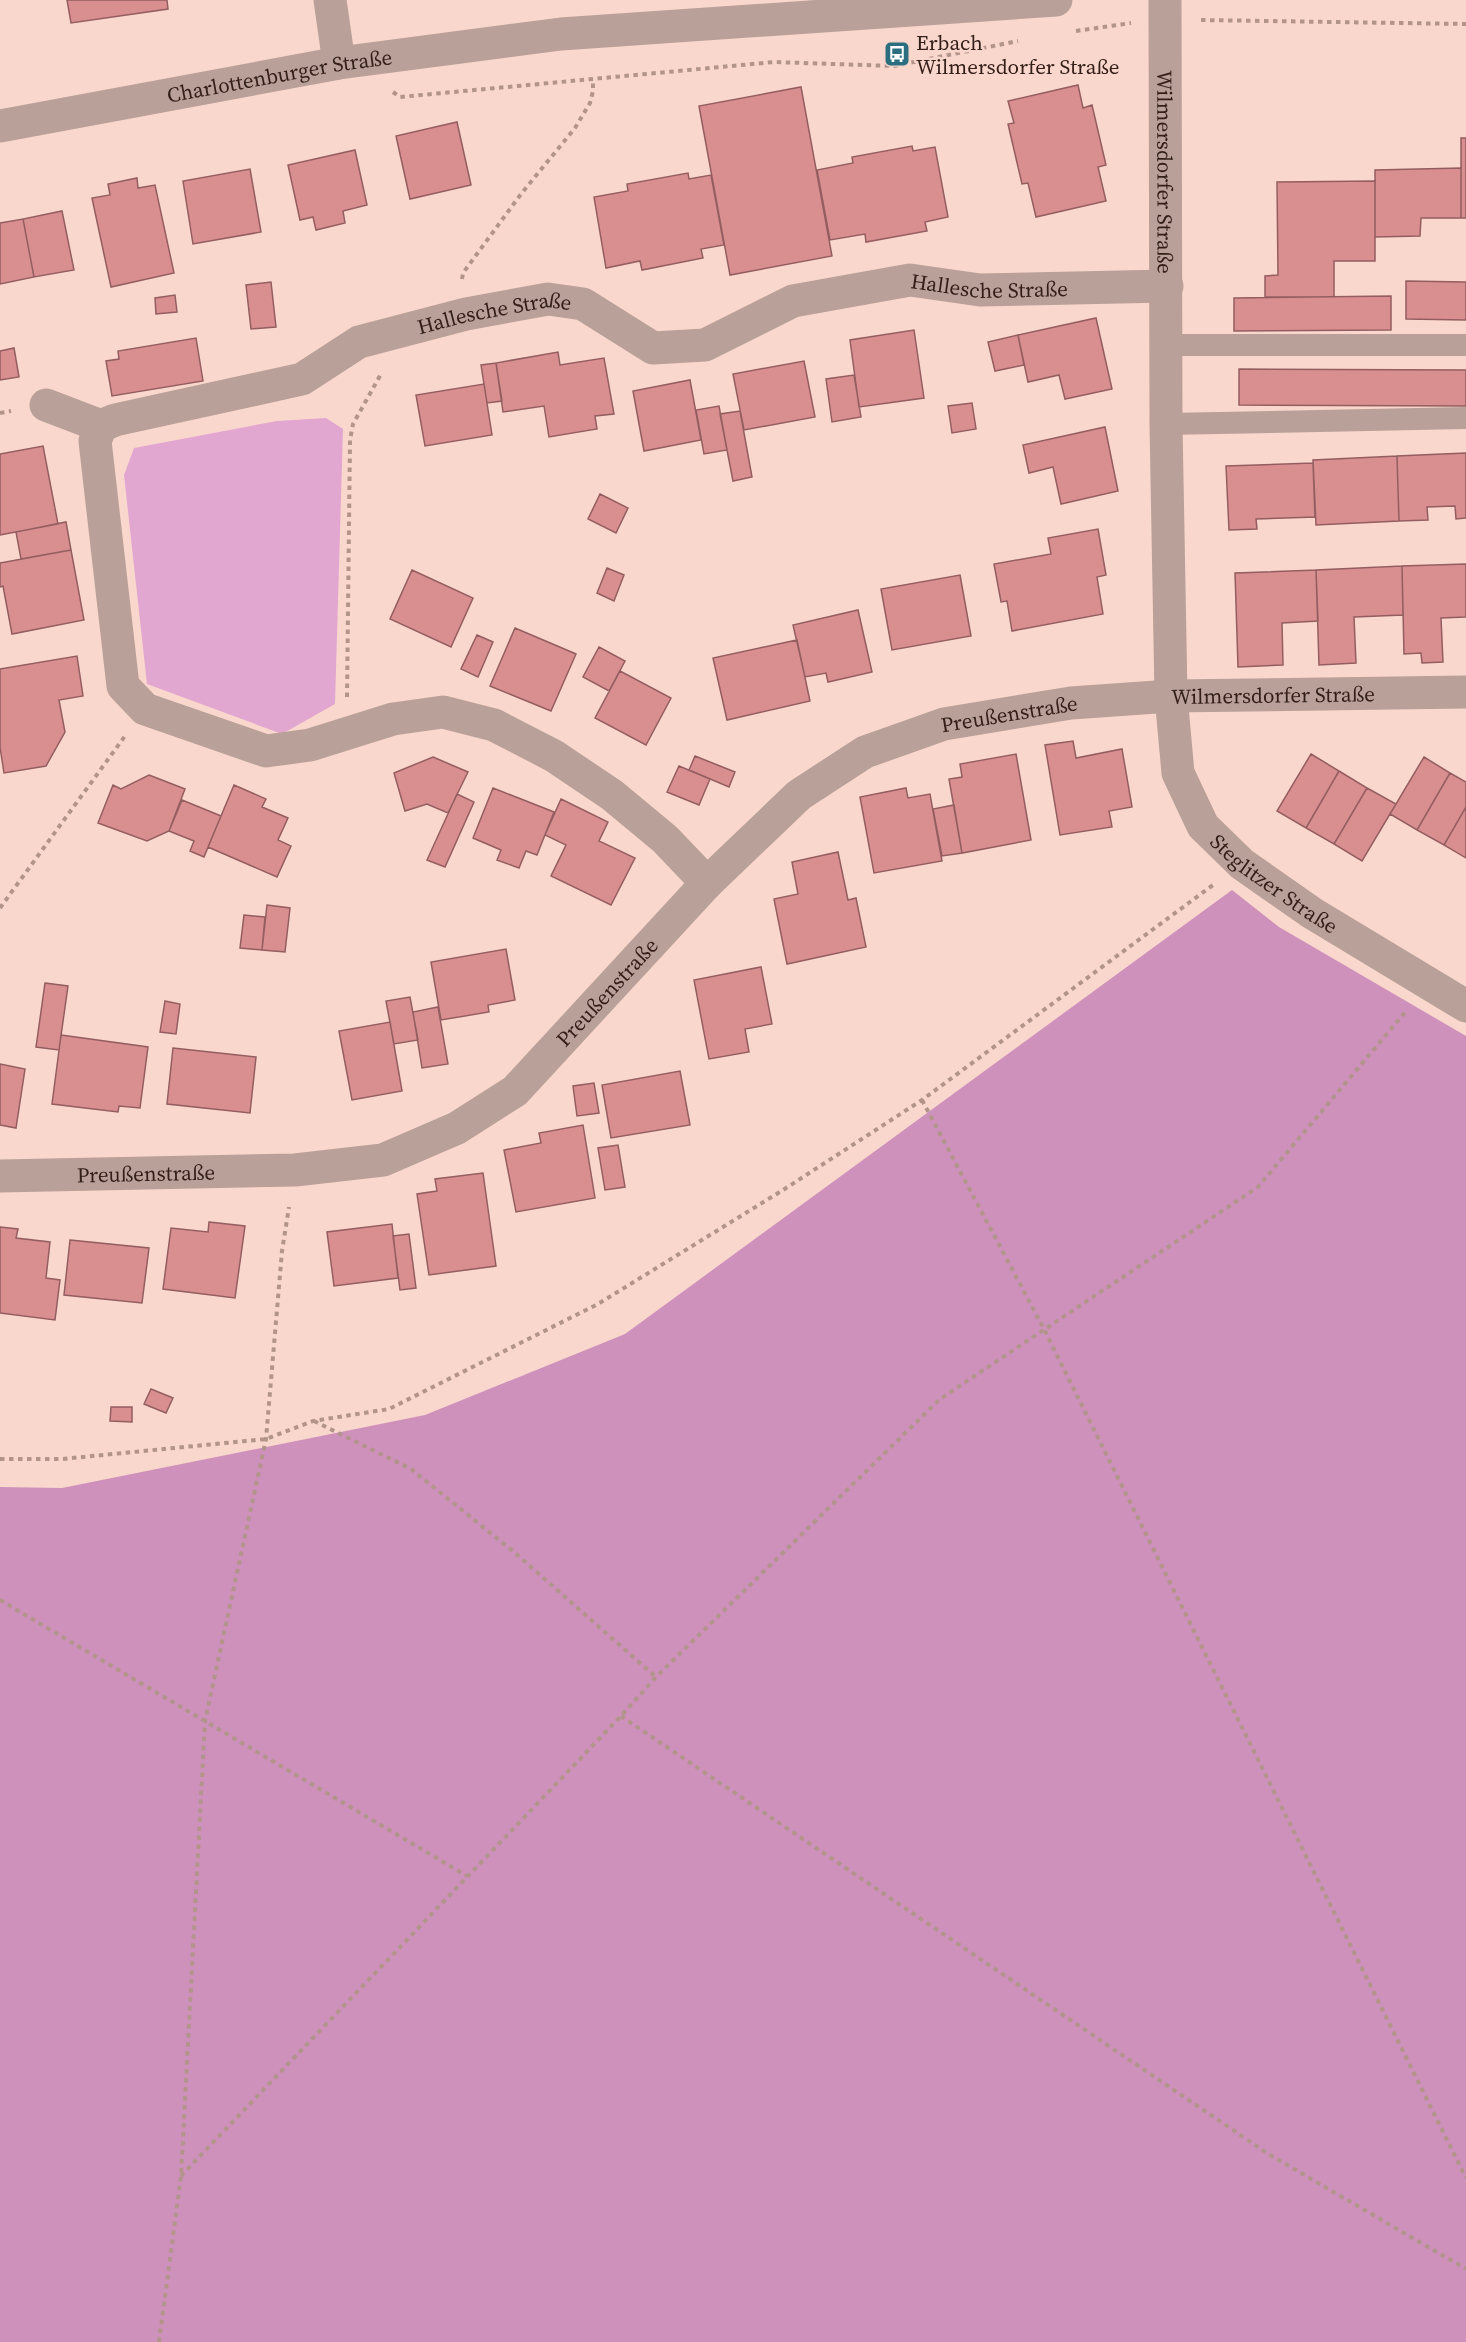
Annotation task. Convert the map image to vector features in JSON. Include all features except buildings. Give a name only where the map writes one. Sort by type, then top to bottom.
[{"type":"street","points":[[330,0],[345,62]]},
{"type":"street","name":"Charlottenburger Straße","points":[[561,34],[711,0]]},
{"type":"street","name":"Charlottenburger Straße","points":[[0,126],[345,62],[561,34],[1056,0]]},
{"type":"street","name":"Wilmersdorfer Straße","points":[[1165,10],[1166,424],[1171,696],[1466,692]]},
{"type":"street","name":"Hallesche Straße","points":[[101,426],[115,420],[302,379],[359,342],[466,315],[548,299],[583,304],[653,348],[705,345],[793,301],[910,280],[980,290],[1167,286]]},
{"type":"street","points":[[46,405],[101,426],[95,441],[123,686],[146,709],[266,751],[310,745],[393,719],[443,712],[494,725],[554,756],[612,795],[665,839],[707,883]]},
{"type":"street","name":"Steglitzer Straße","points":[[1171,696],[1178,773],[1203,826],[1242,864],[1312,914],[1466,1006]]},
{"type":"street","name":"Preußenstraße","points":[[0,1176],[295,1170],[383,1160],[457,1128],[515,1091],[707,883],[800,795],[865,752],[944,724],[1071,703],[1171,696]]},
{"type":"lane","points":[[1167,345],[1466,345]]},
{"type":"lane","points":[[1166,424],[1466,418]]},
{"type":"path","points":[[1071,32],[1165,10],[1466,24]]},
{"type":"path","points":[[345,62],[400,97],[774,62],[894,66],[1025,40]]},
{"type":"path","points":[[466,315],[460,292],[463,273],[575,128],[590,103],[593,79]]},
{"type":"path","points":[[355,730],[346,694],[350,440],[353,424],[390,357],[395,332]]},
{"type":"path","points":[[0,908],[146,709]]},
{"type":"path","points":[[0,1459],[62,1459],[266,1439],[313,1421],[389,1409],[598,1304],[783,1190],[922,1100],[1242,864]]},
{"type":"path","points":[[181,2176],[656,1677],[940,1399],[1258,1187],[1430,984]]},
{"type":"path","points":[[922,1100],[1044,1329],[1466,2178]]},
{"type":"path","points":[[159,2342],[181,2176],[206,1721],[266,1439],[282,1251],[295,1170]]},
{"type":"path","points":[[313,1421],[411,1469],[514,1552],[656,1677]]},
{"type":"path","points":[[0,1600],[467,1876]]},
{"type":"path","points":[[621,1716],[1269,2155],[1466,2270]]},
{"type":"shaded area","points":[[326,418],[343,429],[335,704],[282,734],[147,684],[124,475],[134,448],[277,421]]},
{"type":"shaded area","points":[[1232,890],[1279,927],[1466,1036],[1466,2342],[0,2342],[0,1487],[62,1488],[425,1415],[625,1334]]},
{"type":"place","name":"Erbach Wilmersdorfer Straße","points":[[897,54]]}]
